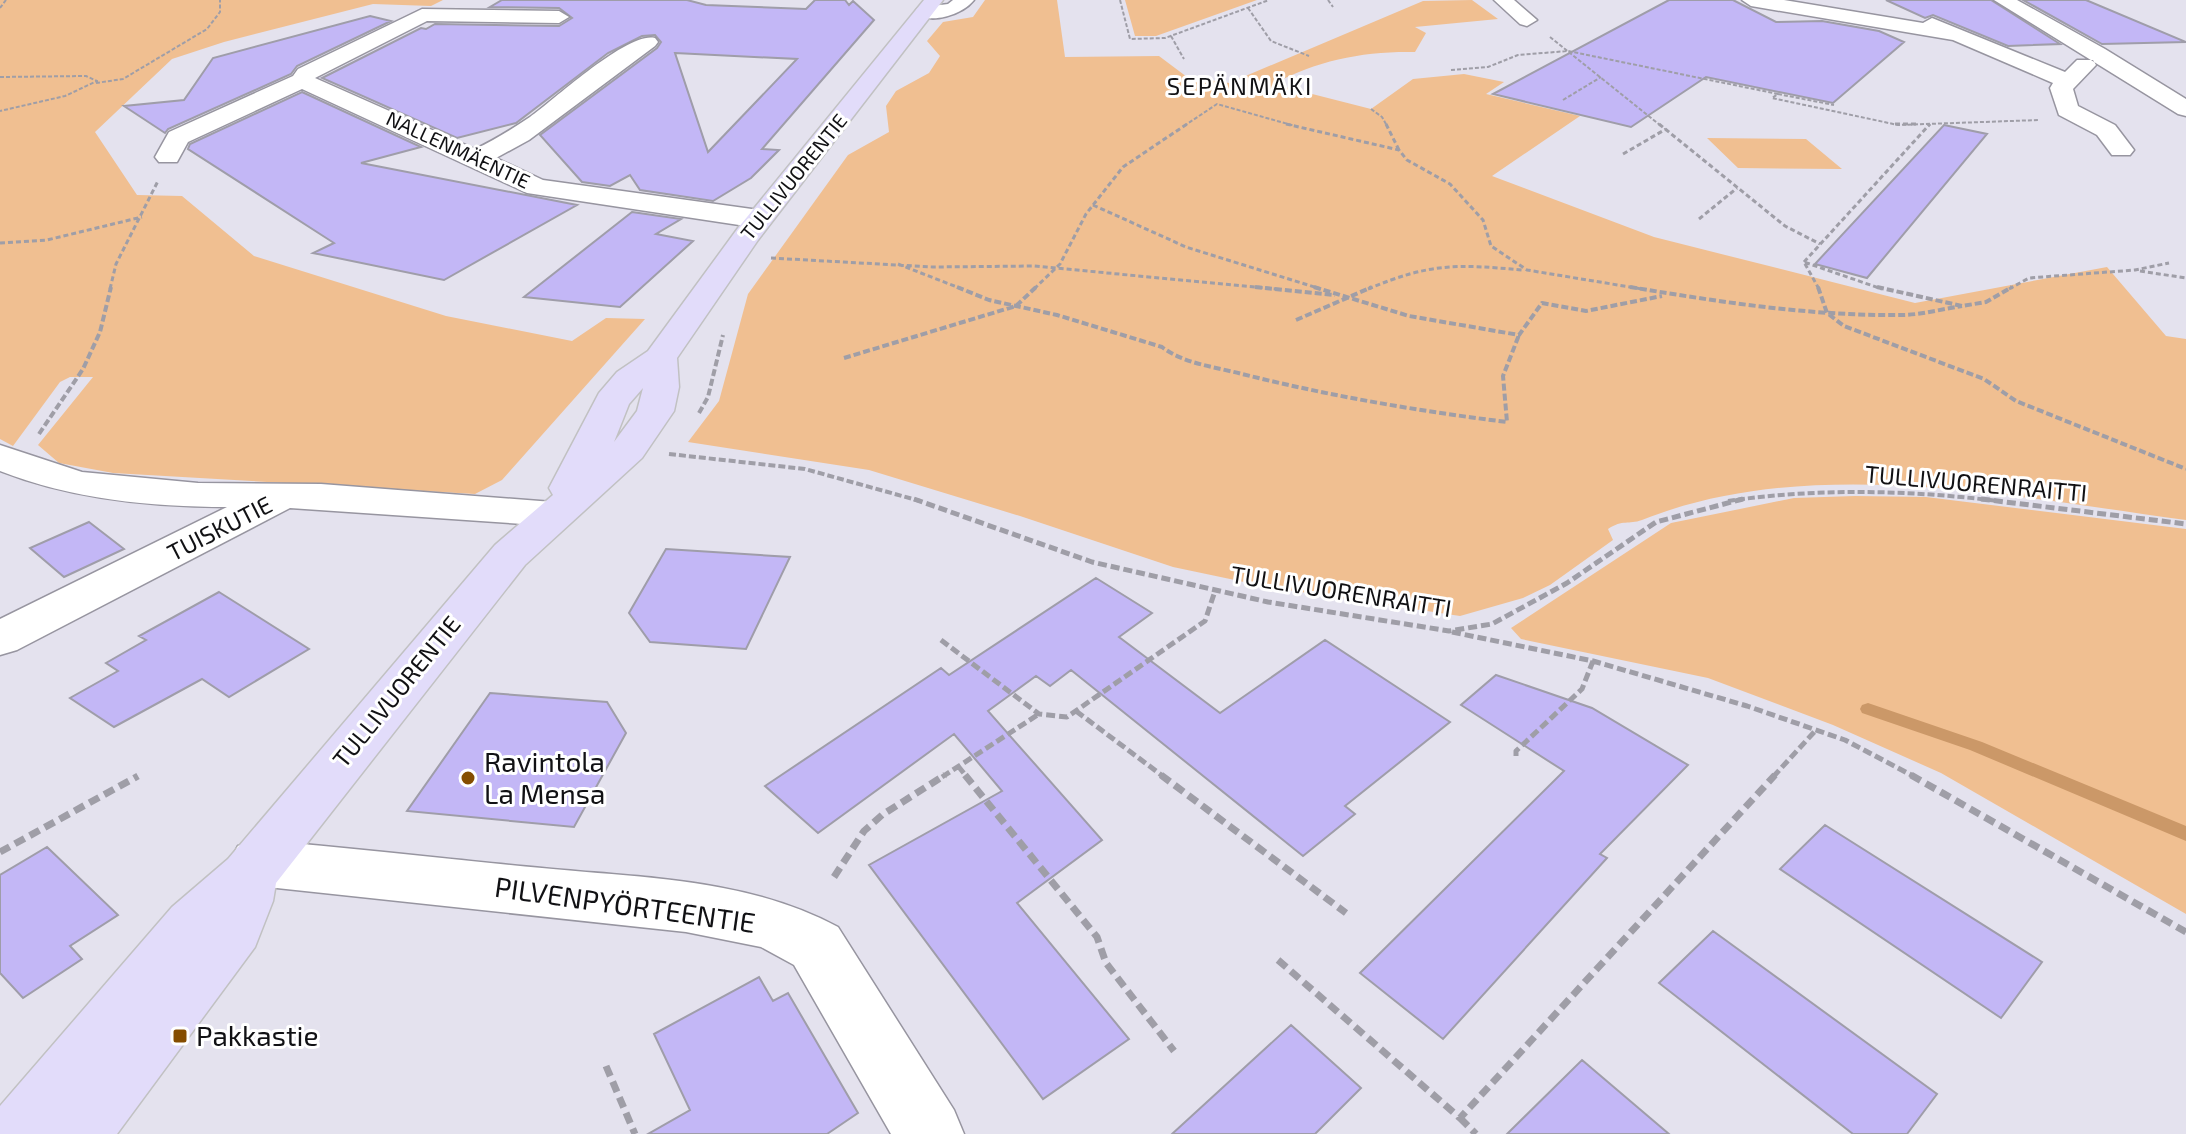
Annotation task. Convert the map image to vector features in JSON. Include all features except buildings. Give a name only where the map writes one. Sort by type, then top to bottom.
[{"type":"main road","name":"TULLIVUORENTIE","points":[[21,1134],[193,925],[253,870],[510,555],[628,450],[655,411],[661,387],[660,358],[759,219],[929,6]]},
{"type":"main road","name":"TULLIVUORENTIE","points":[[75,1134],[234,929],[253,870]]},
{"type":"street","points":[[929,6],[953,9],[965,0]]},
{"type":"street","points":[[1503,0],[1524,18]]},
{"type":"street","points":[[1751,0],[1957,35]]},
{"type":"street","points":[[1880,0],[2066,81]]},
{"type":"street","points":[[2003,0],[2098,53],[2183,108]]},
{"type":"street","points":[[168,157],[178,137],[301,81],[306,74],[412,23],[422,15],[559,17]]},
{"type":"street","points":[[475,158],[508,144],[614,61],[648,42]]},
{"type":"street","points":[[2098,53],[2061,88],[2067,110],[2109,131],[2119,141],[2121,150]]},
{"type":"street","name":"NALLENMÄENTIE","points":[[301,81],[335,93],[537,187],[759,219]]},
{"type":"street","points":[[10,461],[82,484],[278,498]]},
{"type":"street","name":"TUISKUTIE","points":[[0,639],[278,498],[321,496],[553,514]]},
{"type":"street","name":"PILVENPYÖRTEENTIE","points":[[253,870],[681,907],[783,927],[816,946],[929,1134]]},
{"type":"path","points":[[0,8],[6,0]]},
{"type":"path","points":[[0,111],[60,97],[96,83],[123,79],[207,29],[220,12],[220,0]]},
{"type":"path","points":[[1120,0],[1130,39],[1171,36],[1269,0]]},
{"type":"path","points":[[1328,0],[1333,7]]},
{"type":"path","points":[[1248,8],[1271,41],[1309,56]]},
{"type":"path","points":[[1524,18],[1785,226],[1820,244]]},
{"type":"path","points":[[1171,36],[1184,59]]},
{"type":"path","points":[[1451,70],[1488,67],[1518,55],[1568,51],[1834,105]]},
{"type":"path","points":[[0,77],[86,76],[94,78],[96,83]]},
{"type":"path","points":[[1563,100],[1601,77]]},
{"type":"path","points":[[1778,94],[1772,98],[1898,125],[2079,117]]},
{"type":"path","points":[[844,358],[1016,306],[1055,268],[1093,205],[1123,167],[1217,104],[1276,122],[1399,150]]},
{"type":"path","points":[[1371,109],[1382,117],[1407,160],[1450,184],[1483,220],[1491,246],[1527,270]]},
{"type":"path","points":[[1804,262],[1931,123]]},
{"type":"path","points":[[1623,154],[1666,129]]},
{"type":"path","points":[[10,461],[83,369],[100,332],[116,264],[142,217],[168,157]]},
{"type":"path","points":[[1699,219],[1737,188]]},
{"type":"path","points":[[1093,205],[1124,215],[1188,248],[1409,316],[1519,335]]},
{"type":"path","points":[[0,243],[47,240],[142,217]]},
{"type":"path","points":[[767,258],[1055,268],[1348,297]]},
{"type":"path","points":[[1804,262],[1916,299],[1962,306]]},
{"type":"path","points":[[1804,262],[1823,297],[1827,313],[1844,326],[1984,379],[2016,401],[2186,469]]},
{"type":"path","points":[[1296,320],[1408,272],[1459,264],[1527,270],[1736,305],[1827,313],[1904,315],[1986,302],[2029,278],[2135,270],[2169,263]]},
{"type":"path","points":[[898,264],[989,300],[1072,319],[1162,347],[1174,356],[1290,388],[1420,413],[1507,422],[1503,376],[1519,335],[1542,303],[1586,311],[1666,295]]},
{"type":"path","points":[[2135,270],[2186,278]]},
{"type":"path","points":[[696,418],[708,397],[725,327]]},
{"type":"path","name":"TULLIVUORENRAITTI","points":[[676,442],[665,454],[805,469],[894,492],[1092,562],[1215,591],[1449,631],[1492,624],[1567,583],[1656,522],[1729,501],[1791,493],[1922,492],[2186,524]]},
{"type":"path","points":[[941,640],[1039,714],[1067,717],[1205,621],[1215,591]]},
{"type":"path","points":[[1449,631],[1593,661],[1747,706],[1845,740],[1972,807],[2186,932]]},
{"type":"path","points":[[1516,756],[1516,751],[1582,689],[1593,661]]},
{"type":"path","points":[[1076,711],[1346,913]]},
{"type":"path","points":[[834,877],[864,831],[873,823],[1039,714]]},
{"type":"path","points":[[1460,1118],[1816,730]]},
{"type":"path","points":[[958,766],[1097,937],[1106,963],[1174,1051]]},
{"type":"path","points":[[0,852],[138,776]]},
{"type":"path","points":[[1278,960],[1476,1134]]},
{"type":"path","points":[[606,1066],[635,1134]]},
{"type":"shaded area","points":[[0,0],[443,0],[431,6],[373,4],[224,42],[172,59],[95,132],[137,195],[182,196],[254,256],[446,316],[572,341],[606,318],[645,319],[502,480],[475,494],[113,473],[59,463],[38,445],[93,377],[70,377],[60,382],[13,446],[0,439]]},
{"type":"shaded area","points":[[985,0],[1057,0],[1065,57],[1159,56],[1187,77],[1229,83],[1423,1],[1472,0],[1498,19],[1415,27],[1426,33],[1415,52],[1378,53],[1324,63],[1273,84],[1371,109],[1413,79],[1464,74],[1504,82],[1486,94],[1580,116],[1492,176],[1654,237],[1915,303],[2107,267],[2166,336],[2186,339],[2186,520],[1982,492],[1912,486],[1842,484],[1774,488],[1707,500],[1618,524],[1608,529],[1613,540],[1550,585],[1523,598],[1460,616],[1268,587],[1173,567],[869,470],[688,442],[719,401],[748,294],[848,155],[889,132],[886,106],[896,91],[929,73],[940,56],[927,41],[943,22],[973,17]]},
{"type":"shaded area","points":[[1125,0],[1257,0],[1156,36],[1135,36]]},
{"type":"shaded area","points":[[1707,138],[1806,139],[1842,169],[1738,168]]},
{"type":"shaded area","points":[[1926,497],[2186,529],[2186,914],[1941,773],[1833,725],[1708,678],[1521,639],[1511,628],[1671,523],[1794,498]]},
{"type":"waterway","points":[[1868,709],[1976,746],[2186,834]]},
{"type":"place","name":"Ravintola La Mensa","points":[[468,778]]},
{"type":"place","name":"Pakkastie","points":[[180,1036]]},
{"type":"district","name":"SEPÄNMÄKI","points":[[1240,87]]}]
